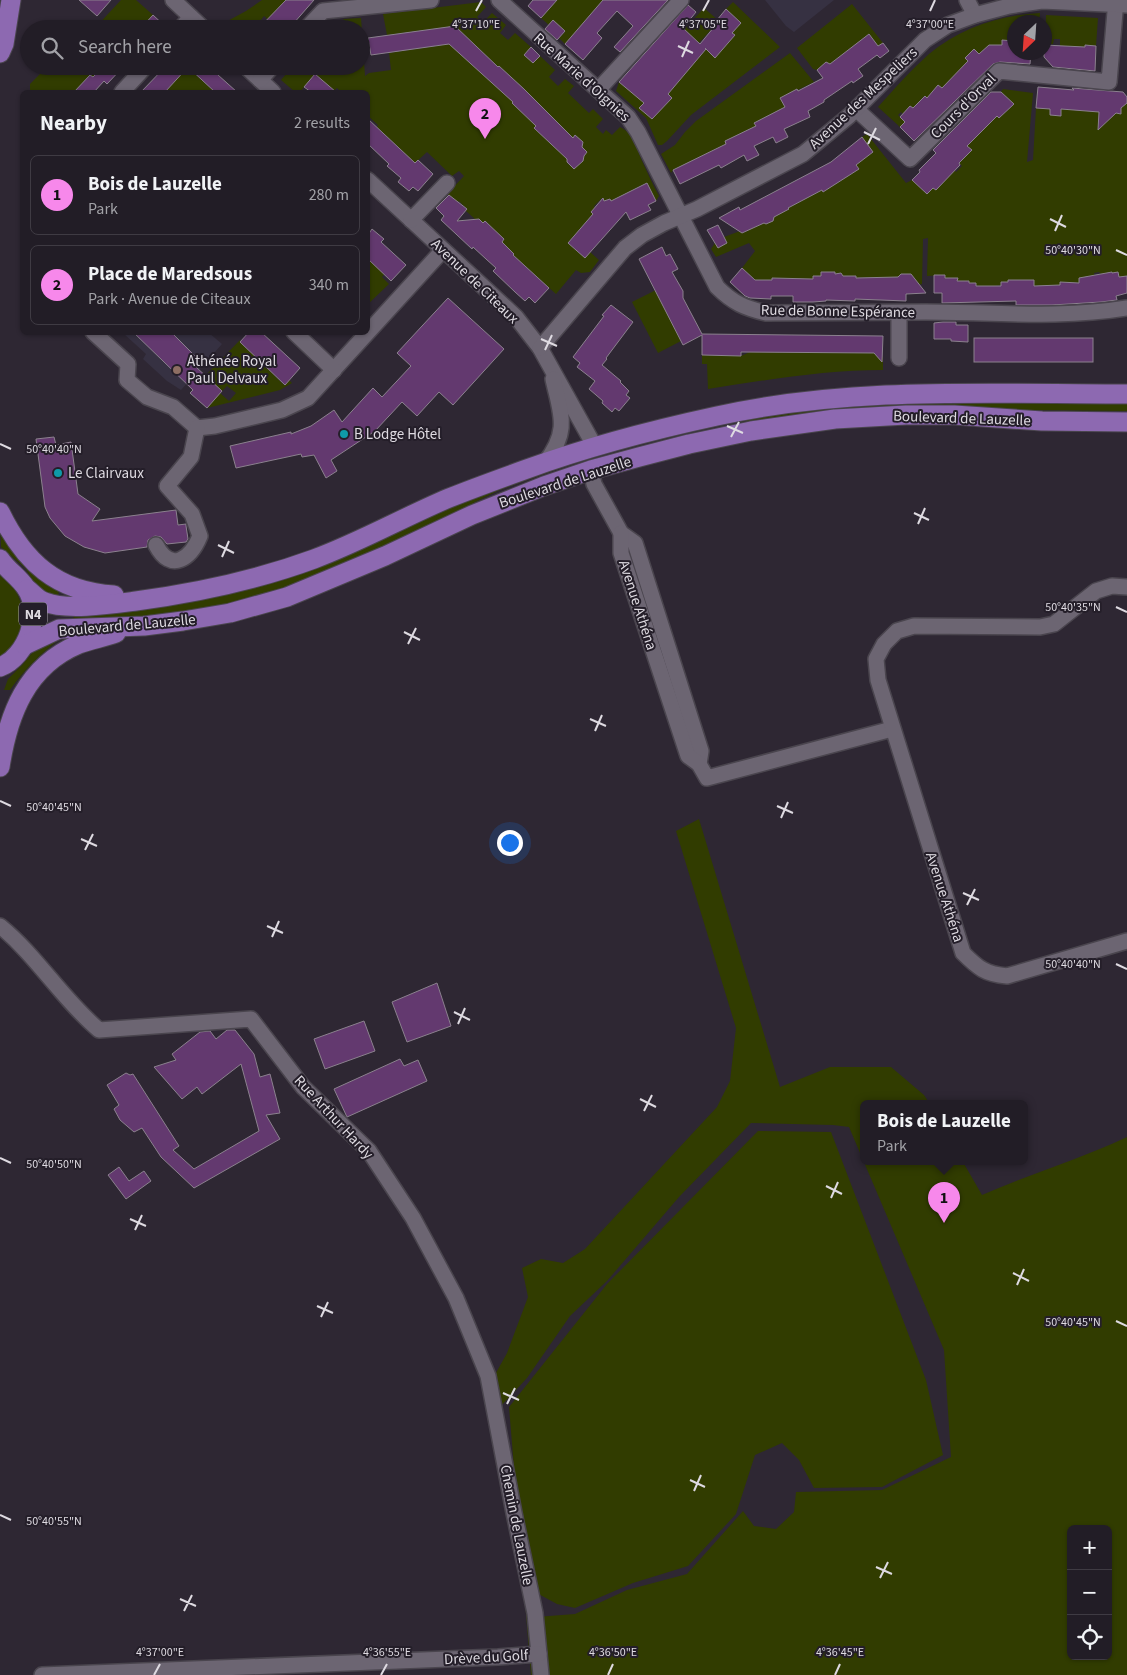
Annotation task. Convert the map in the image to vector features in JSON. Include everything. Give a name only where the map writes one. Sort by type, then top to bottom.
[{"type":"main road","points":[[0,53],[4,44],[11,0]]},
{"type":"main road","name":"Boulevard de Lauzelle","points":[[27,589],[47,604],[63,606],[114,604],[227,585],[312,560],[449,498],[595,446],[754,408],[828,398],[896,393],[1127,394]]},
{"type":"main road","name":"Boulevard de Lauzelle","points":[[25,645],[54,631],[63,629],[144,626],[183,622],[230,613],[287,597],[385,556],[510,498],[584,473],[716,438],[799,423],[870,416],[954,415],[1042,421],[1127,422]]},
{"type":"main road","points":[[584,473],[595,446]]},
{"type":"main road","points":[[0,512],[11,534],[24,552],[38,566],[64,584],[79,590],[100,594],[163,597]]},
{"type":"main road","name":"N4","points":[[1,561],[27,589],[32,602],[33,617],[31,632],[25,645],[16,657],[1,670]]},
{"type":"main road","points":[[0,767],[8,727],[19,699],[47,664],[78,645],[144,626]]},
{"type":"street","points":[[173,0],[194,20]]},
{"type":"street","points":[[314,20],[323,11],[431,0]]},
{"type":"street","name":"Rue Marie d'Oignies","points":[[499,0],[634,124],[681,216]]},
{"type":"street","points":[[598,90],[681,0]]},
{"type":"street","points":[[966,0],[979,9]]},
{"type":"street","name":"Avenue des Mespeliers","points":[[540,348],[626,248],[664,223],[803,154],[856,109],[926,40],[948,25],[979,9],[1042,0],[1119,3]]},
{"type":"street","name":"Cours d'Orval","points":[[856,109],[910,160],[998,71],[1109,82],[1119,3]]},
{"type":"street","points":[[188,20],[191,17]]},
{"type":"street","points":[[124,90],[138,75]]},
{"type":"street","points":[[255,75],[272,90]]},
{"type":"street","points":[[260,80],[265,75]]},
{"type":"street","name":"Avenue de Citeaux","points":[[370,182],[516,317],[540,348],[595,446]]},
{"type":"street","points":[[411,220],[448,183]]},
{"type":"street","name":"Rue de Bonne Espérance","points":[[681,216],[717,287],[728,298],[746,308],[766,314],[926,312],[1069,314],[1098,313],[1127,308]]},
{"type":"street","points":[[370,330],[443,250]]},
{"type":"street","points":[[898,358],[899,313]]},
{"type":"street","points":[[96,335],[128,364],[127,380],[147,398],[173,407],[197,428],[215,426],[282,410],[308,398],[366,335]]},
{"type":"street","points":[[297,335],[334,370]]},
{"type":"street","name":"Avenue de Citeaux","points":[[545,463],[559,441],[561,433],[560,410],[551,370]]},
{"type":"street","points":[[156,545],[163,555],[170,560],[178,561],[191,553],[200,536],[192,514],[167,486],[191,456],[197,428]]},
{"type":"street","name":"Avenue Athéna","points":[[584,473],[594,484],[621,533],[621,553],[688,756],[699,764],[707,778],[892,729]]},
{"type":"street","name":"Avenue Athéna","points":[[1127,587],[1112,586],[1096,592],[1054,624],[1040,627],[914,626],[897,631],[884,644],[876,659],[878,680],[892,729],[963,953],[978,968],[992,975],[1008,976],[1127,941]]},
{"type":"street","name":"Rue Arthur Hardy","points":[[0,926],[15,939],[83,1017],[99,1030],[250,1019],[303,1087],[369,1151],[413,1218],[452,1290],[488,1376]]},
{"type":"street","name":"Chemin de Lauzelle","points":[[488,1376],[535,1613],[541,1675]]},
{"type":"street","name":"Drève du Golf","points":[[42,1675],[469,1659],[539,1654]]},
{"type":"shaded area","points":[[765,0],[834,0],[794,32],[786,26]]},
{"type":"shaded area","name":"Athénée Royal Paul Delvaux","points":[[125,335],[211,335],[222,344],[181,390],[167,381],[143,359],[146,354]]},
{"type":"green space","points":[[121,0],[136,0],[153,15],[148,20],[102,20]]},
{"type":"green space","points":[[262,0],[297,0],[285,1],[277,9],[280,12],[273,20],[269,20],[264,16],[261,20],[229,20]]},
{"type":"green space","points":[[557,0],[603,0],[567,46],[559,38],[565,32],[553,21],[549,25],[541,18]]},
{"type":"green space","points":[[481,2],[486,7],[477,17],[483,22],[492,13],[506,25],[500,33],[508,40],[515,33],[531,47],[524,55],[533,63],[540,56],[555,70],[549,77],[558,86],[565,79],[574,86],[568,93],[589,113],[593,109],[603,119],[596,127],[603,134],[606,130],[612,135],[620,127],[629,133],[659,196],[656,201],[646,183],[611,201],[610,199],[604,201],[602,198],[594,206],[595,208],[591,212],[593,214],[568,243],[585,258],[590,252],[599,260],[590,272],[581,273],[576,270],[556,294],[516,258],[512,257],[514,254],[507,247],[499,245],[504,239],[487,230],[490,226],[486,221],[483,223],[476,220],[459,201],[456,204],[447,194],[464,176],[459,171],[452,176],[427,152],[414,164],[377,127],[378,125],[370,118],[370,90],[339,90],[337,88],[335,90],[326,90],[304,87],[302,90],[293,90],[281,80],[285,75],[370,75],[370,73],[391,70],[389,53],[450,44],[536,125],[534,128],[567,159],[567,163],[574,169],[587,152],[582,147],[583,142],[573,138],[455,26],[387,35],[383,14]]},
{"type":"green space","points":[[733,2],[780,47],[691,115],[667,141],[662,145],[658,145],[646,118],[616,91],[619,82],[628,89],[704,8],[719,21],[639,108],[652,119],[672,98],[666,92],[706,49],[715,57],[734,36],[732,33],[741,23],[726,9]]},
{"type":"green space","points":[[852,4],[883,43],[878,46],[869,34],[830,64],[826,62],[817,70],[813,69],[797,48]]},
{"type":"green space","points":[[1040,13],[1040,15],[1020,15]]},
{"type":"green space","points":[[1052,15],[1098,18],[1096,46],[1060,46],[1060,39],[1054,39],[1053,44]]},
{"type":"green space","points":[[361,18],[361,20],[343,19]]},
{"type":"green space","points":[[1007,18],[1007,40],[1002,40],[1002,45],[989,45],[979,54],[975,50],[969,62],[942,88],[938,85],[927,98],[924,96],[913,108],[910,106],[903,114],[901,112],[898,115],[905,122],[900,127],[878,107],[922,60],[941,45],[967,30]]},
{"type":"green space","points":[[790,53],[814,82],[781,98],[785,108],[755,123],[756,126],[725,141],[726,144],[673,170],[671,173],[661,154],[675,145],[696,121]]},
{"type":"green space","points":[[39,75],[90,75],[76,90],[30,90],[30,84]]},
{"type":"green space","points":[[179,75],[196,75],[213,90],[164,90]]},
{"type":"green space","points":[[1003,89],[1033,93],[1027,162],[1033,160],[1036,108],[1043,109],[1043,106],[1050,106],[1050,115],[1060,116],[1063,89],[1099,112],[1098,128],[1113,113],[1121,113],[1121,108],[1127,103],[1127,276],[1119,277],[1118,272],[1102,275],[1099,272],[1094,273],[1095,279],[1079,278],[1079,283],[1060,282],[1060,285],[1034,286],[1034,280],[1008,280],[1008,282],[989,287],[978,286],[968,281],[957,281],[957,278],[945,278],[945,275],[927,276],[928,238],[923,239],[922,284],[917,285],[900,276],[898,276],[898,281],[880,277],[856,278],[856,276],[843,276],[841,273],[821,276],[813,282],[793,278],[755,280],[742,268],[755,251],[749,243],[716,257],[711,249],[715,243],[727,243],[724,237],[740,231],[742,233],[748,231],[748,227],[773,221],[774,215],[788,210],[788,208],[822,190],[823,192],[859,169],[856,165],[862,137],[867,134],[906,183],[912,180],[927,194],[933,188],[936,190],[954,170],[956,172],[962,166],[959,163],[971,150],[967,146],[997,116],[999,118],[1014,104],[1001,92]]},
{"type":"green space","points":[[371,259],[386,272],[382,277],[389,284],[370,302]]},
{"type":"green space","points":[[656,290],[681,341],[658,353],[632,302]]},
{"type":"green space","points":[[240,340],[250,352],[258,356],[256,359],[267,369],[269,367],[275,372],[273,374],[284,385],[289,380],[292,383],[280,390],[207,408],[220,393],[229,401],[236,393],[227,386],[222,391],[205,376]]},
{"type":"green space","points":[[818,350],[818,353],[874,353],[878,357],[883,357],[883,370],[817,374],[708,389],[707,364],[702,364],[702,355],[741,356],[750,352]]},
{"type":"green space","points":[[1127,398],[1127,411],[1001,410],[768,419],[736,422],[705,428],[611,452],[610,446],[823,403]]},
{"type":"green space","points":[[562,465],[561,468],[500,490],[475,502],[431,530],[296,587],[196,612],[73,624],[74,611],[150,606]]},
{"type":"green space","points":[[0,521],[59,586],[58,600],[37,587],[25,568],[1,547]]},
{"type":"green space","points":[[0,576],[13,586],[17,593],[23,618],[20,634],[16,642],[0,658]]},
{"type":"green space","points":[[59,635],[60,639],[33,663],[10,690],[4,690],[8,679],[36,648]]},
{"type":"green space","points":[[699,819],[780,1087],[830,1067],[891,1067],[927,1100],[860,1100],[860,1153],[849,1127],[751,1123],[679,1197],[607,1281],[570,1316],[527,1378],[500,1407],[492,1380],[507,1353],[528,1297],[522,1268],[541,1259],[563,1263],[585,1249],[717,1107],[730,1081],[736,1028],[676,831]]},
{"type":"green space","points":[[758,1131],[831,1132],[926,1380],[943,1455],[882,1487],[814,1488],[799,1460],[782,1443],[755,1455],[736,1514],[688,1566],[633,1583],[575,1608],[557,1604],[533,1591],[536,1675],[531,1675],[509,1407],[607,1284]]},
{"type":"green space","points":[[1127,1137],[1127,1675],[544,1675],[536,1617],[575,1614],[627,1590],[687,1574],[743,1511],[754,1526],[776,1529],[794,1512],[796,1492],[882,1490],[951,1457],[944,1350],[865,1165],[965,1165],[982,1195]]},
{"type":"building","points":[[79,0],[111,0],[97,16]]},
{"type":"building","points":[[286,0],[314,0],[296,20],[267,20]]},
{"type":"building","points":[[533,0],[557,0],[541,18],[528,6]]},
{"type":"building","points":[[603,0],[668,0],[620,52],[614,47],[633,26],[617,11],[597,33],[602,38],[583,60],[565,44]]},
{"type":"building","points":[[688,5],[696,12],[683,28],[700,44],[719,21],[717,20],[726,9],[741,23],[732,33],[735,35],[715,58],[706,49],[668,94],[672,98],[652,119],[639,108],[644,103],[619,82]]},
{"type":"building","points":[[153,15],[158,20],[148,20]]},
{"type":"building","points":[[553,20],[565,31],[557,40],[545,29]]},
{"type":"building","points":[[455,26],[524,89],[573,138],[575,135],[583,142],[582,147],[587,152],[583,161],[574,169],[567,162],[567,159],[534,128],[536,126],[513,102],[449,44],[371,55],[370,38]]},
{"type":"building","points":[[869,34],[878,46],[883,43],[889,51],[880,58],[877,55],[858,69],[863,76],[853,83],[852,81],[824,100],[824,102],[808,111],[810,117],[784,129],[788,137],[776,143],[773,137],[754,146],[759,155],[747,161],[744,155],[721,168],[719,165],[680,184],[673,170],[726,144],[725,141],[756,126],[754,123],[785,107],[780,98],[823,78],[817,70],[826,62],[830,64]]},
{"type":"building","points":[[1002,40],[1007,40],[1007,60],[1030,60],[1030,64],[1000,62],[993,64],[914,141],[900,127],[905,122],[900,117],[910,106],[913,108],[925,96],[927,98],[938,85],[942,88],[968,61],[965,58],[974,49],[979,54],[989,45],[1002,45]]},
{"type":"building","points":[[1052,45],[1096,46],[1095,71],[1053,67],[1047,60],[1052,60]]},
{"type":"building","points":[[531,47],[540,56],[533,63],[524,55]]},
{"type":"building","points":[[90,75],[93,77],[95,75],[116,75],[107,84],[104,81],[96,90],[76,90]]},
{"type":"building","points":[[157,75],[181,75],[167,90],[143,90]]},
{"type":"building","points":[[197,75],[218,75],[235,90],[213,90]]},
{"type":"building","points":[[316,75],[334,90],[308,90],[304,87]]},
{"type":"building","points":[[1038,87],[1123,92],[1127,97],[1127,103],[1121,108],[1121,114],[1116,113],[1098,130],[1099,112],[1061,109],[1061,116],[1050,115],[1050,109],[1036,108]]},
{"type":"building","points":[[991,92],[1001,92],[1014,104],[999,118],[997,116],[967,146],[972,150],[959,163],[960,165],[936,190],[933,188],[927,194],[912,180],[936,153],[933,150]]},
{"type":"building","points":[[370,121],[415,163],[418,160],[433,174],[418,191],[413,187],[409,191],[398,182],[401,178],[387,166],[389,164],[370,146]]},
{"type":"building","points":[[862,137],[873,152],[856,165],[859,169],[823,192],[822,190],[788,208],[774,217],[773,221],[742,233],[719,218],[739,207],[740,210],[831,162]]},
{"type":"building","points":[[647,183],[656,201],[648,205],[651,210],[630,220],[626,212],[585,258],[568,243],[593,214],[591,212],[603,198],[604,201],[610,199],[611,201]]},
{"type":"building","points":[[449,195],[467,209],[457,221],[479,219],[483,223],[485,221],[504,239],[502,242],[513,255],[549,288],[535,303],[529,297],[525,301],[493,271],[496,268],[441,220],[444,216],[436,208]]},
{"type":"building","points":[[718,225],[727,243],[718,248],[707,230]]},
{"type":"building","points":[[372,229],[384,239],[381,242],[406,265],[391,281],[370,261],[370,232]]},
{"type":"building","points":[[662,247],[666,256],[670,254],[678,269],[672,272],[683,291],[683,298],[702,334],[883,336],[882,362],[874,353],[741,352],[741,356],[702,355],[702,335],[683,345],[639,259]]},
{"type":"building","points":[[742,268],[755,280],[772,280],[772,278],[813,279],[813,276],[821,276],[821,272],[841,273],[843,276],[856,276],[856,278],[898,277],[901,274],[911,274],[926,293],[906,294],[906,301],[855,299],[855,301],[793,302],[793,296],[771,296],[771,299],[750,298],[745,296],[730,282]]},
{"type":"building","points":[[1118,272],[1119,277],[1127,276],[1127,293],[1116,296],[1117,300],[1101,302],[1052,305],[1016,305],[1016,301],[942,303],[942,293],[934,293],[934,275],[945,275],[945,278],[958,278],[957,281],[969,281],[969,283],[976,283],[976,286],[1001,286],[1001,282],[1008,282],[1008,280],[1034,280],[1034,286],[1060,285],[1060,282],[1079,283],[1079,278]]},
{"type":"building","points":[[448,298],[504,349],[453,405],[439,392],[417,416],[402,402],[375,431],[331,460],[337,471],[326,478],[314,455],[302,457],[301,454],[236,468],[230,446],[291,432],[291,434],[311,426],[334,410],[342,422],[373,388],[382,397],[411,366],[397,353]]},
{"type":"building","points":[[611,305],[633,322],[602,365],[621,381],[629,391],[626,395],[630,398],[619,411],[615,408],[612,412],[589,389],[595,381],[577,367],[580,363],[573,357]]},
{"type":"building","points":[[956,322],[956,325],[968,325],[968,342],[934,339],[934,323]]},
{"type":"building","points":[[136,335],[174,335],[201,362],[196,367],[222,391],[207,408],[190,393],[193,390]]},
{"type":"building","points":[[246,335],[264,335],[300,368],[285,385],[240,342]]},
{"type":"building","points":[[974,338],[1093,338],[1093,362],[974,362]]},
{"type":"building","name":"Le Clairvaux","points":[[54,437],[56,445],[71,442],[78,494],[100,509],[92,521],[176,510],[178,525],[186,524],[188,539],[186,542],[167,544],[161,537],[155,536],[148,540],[147,547],[105,553],[84,547],[65,536],[50,518],[45,507],[36,439]]},
{"type":"building","points":[[437,983],[451,1026],[407,1042],[392,1002]]},
{"type":"building","points":[[364,1021],[375,1051],[325,1069],[314,1039]]},
{"type":"building","points":[[227,1030],[235,1030],[254,1054],[260,1077],[270,1074],[280,1113],[266,1115],[280,1139],[194,1188],[161,1157],[142,1128],[134,1132],[120,1120],[114,1109],[119,1105],[107,1085],[126,1073],[133,1074],[179,1146],[173,1150],[194,1169],[259,1131],[241,1064],[202,1094],[197,1087],[182,1099],[154,1067],[176,1060],[172,1054],[200,1032],[210,1031],[216,1039]]},
{"type":"building","points":[[400,1059],[404,1066],[418,1060],[427,1081],[347,1117],[334,1089]]},
{"type":"building","points":[[119,1167],[129,1181],[144,1171],[151,1181],[126,1199],[108,1175]]},
{"type":"place","name":"Place de Maredsous","points":[[485,139]]},
{"type":"place","name":"Athénée Royal Paul Delvaux","points":[[177,370]]},
{"type":"place","name":"B Lodge Hôtel","points":[[344,434]]},
{"type":"place","name":"Le Clairvaux","points":[[58,473]]},
{"type":"place","name":"Bois de Lauzelle","points":[[944,1223]]}]
